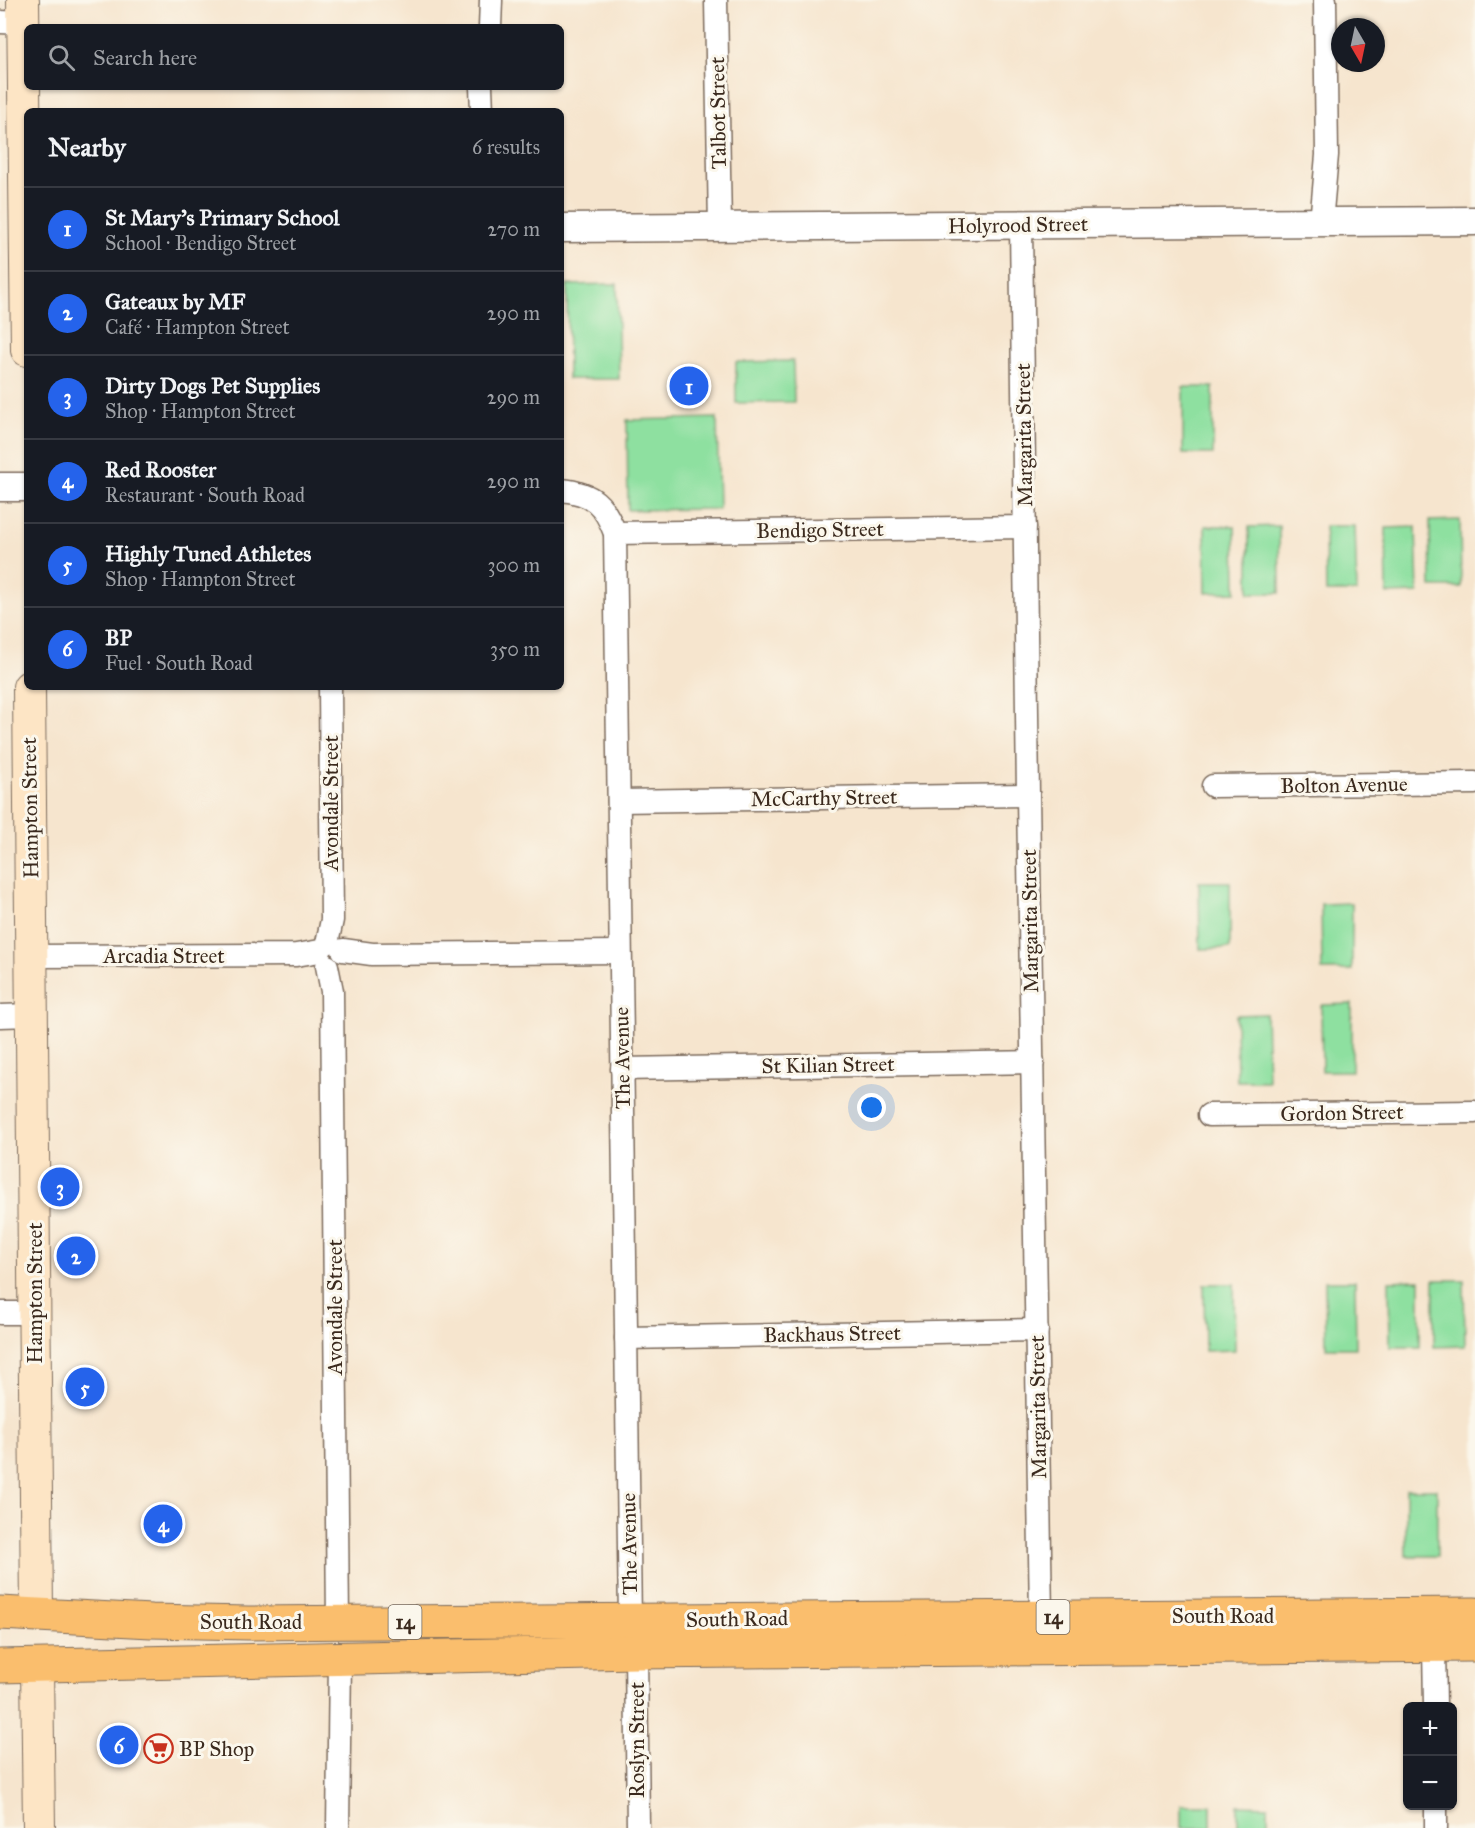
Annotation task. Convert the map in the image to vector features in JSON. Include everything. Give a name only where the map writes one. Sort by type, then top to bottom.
[{"type":"main road","points":[[16,15],[24,187]]},
{"type":"main road","name":"Hampton Street","points":[[29,690],[39,1828]]},
{"type":"main road","name":"South Road","points":[[0,1613],[179,1622],[338,1623],[633,1636],[1041,1633],[1475,1614]]},
{"type":"main road","points":[[179,1622],[180,1663]]},
{"type":"main road","name":"South Road","points":[[1041,1633],[1434,1646],[1475,1645]]},
{"type":"main road","name":"South Road","points":[[0,1666],[340,1658],[633,1636]]},
{"type":"street","points":[[490,24],[491,0]]},
{"type":"street","name":"Talbot Street","points":[[716,0],[720,227]]},
{"type":"street","points":[[1325,0],[1328,223]]},
{"type":"street","points":[[481,90],[482,108]]},
{"type":"street","name":"Holyrood Street","points":[[564,228],[1475,222]]},
{"type":"street","name":"Margarita Street","points":[[1021,225],[1041,1633]]},
{"type":"street","points":[[0,487],[24,487]]},
{"type":"street","name":"The Avenue","points":[[564,491],[581,494],[596,501],[608,514],[615,533],[626,1338],[633,1636]]},
{"type":"street","name":"Bendigo Street","points":[[615,533],[1025,527]]},
{"type":"street","name":"Avondale Street","points":[[330,690],[338,1623]]},
{"type":"street","name":"Bolton Avenue","points":[[1213,786],[1475,783]]},
{"type":"street","name":"McCarthy Street","points":[[619,801],[1028,795]]},
{"type":"street","name":"Arcadia Street","points":[[32,956],[620,952]]},
{"type":"street","points":[[0,1016],[32,1015]]},
{"type":"street","name":"St Kilian Street","points":[[622,1069],[1033,1062]]},
{"type":"street","name":"Gordon Street","points":[[1209,1115],[1475,1112]]},
{"type":"street","points":[[0,1313],[35,1313]]},
{"type":"street","name":"Backhaus Street","points":[[626,1338],[1037,1330]]},
{"type":"street","name":"Roslyn Street","points":[[633,1636],[638,1828]]},
{"type":"street","points":[[1434,1646],[1435,1702]]},
{"type":"street","points":[[339,1828],[340,1658]]},
{"type":"street","points":[[1436,1810],[1436,1828]]},
{"type":"green space","points":[[617,284],[619,379],[568,379],[567,285]]},
{"type":"green space","points":[[793,361],[794,402],[736,403],[736,362]]},
{"type":"green space","points":[[1183,387],[1213,387],[1213,454],[1183,454]]},
{"type":"green space","points":[[717,418],[719,509],[628,510],[627,420]]},
{"type":"green space","points":[[1460,520],[1461,587],[1431,587],[1430,521]]},
{"type":"green space","points":[[1205,526],[1235,526],[1236,592],[1206,593]]},
{"type":"green space","points":[[1279,526],[1280,593],[1249,593],[1249,527]]},
{"type":"green space","points":[[1325,526],[1355,526],[1357,592],[1326,592]]},
{"type":"green space","points":[[1416,527],[1418,593],[1387,594],[1386,528]]},
{"type":"green space","points":[[1199,882],[1230,882],[1230,948],[1200,949]]},
{"type":"green space","points":[[1352,903],[1352,970],[1322,970],[1321,904]]},
{"type":"green space","points":[[1352,1004],[1352,1071],[1322,1071],[1321,1005]]},
{"type":"green space","points":[[1266,1014],[1268,1081],[1237,1081],[1236,1015]]},
{"type":"green space","points":[[1420,1280],[1420,1347],[1390,1347],[1389,1281]]},
{"type":"green space","points":[[1434,1280],[1464,1280],[1465,1346],[1434,1347]]},
{"type":"green space","points":[[1325,1281],[1355,1281],[1356,1348],[1326,1348]]},
{"type":"green space","points":[[1204,1284],[1234,1284],[1235,1350],[1205,1351]]},
{"type":"green space","points":[[1406,1489],[1437,1489],[1437,1556],[1406,1556]]},
{"type":"green space","points":[[1181,1805],[1211,1805],[1211,1828],[1181,1828]]},
{"type":"green space","points":[[1238,1805],[1268,1806],[1268,1828],[1238,1828]]},
{"type":"place","name":"St Mary's Primary School","points":[[689,386]]},
{"type":"place","name":"Dirty Dogs Pet Supplies","points":[[60,1187]]},
{"type":"place","name":"Gateaux by MF","points":[[76,1256]]},
{"type":"place","name":"Highly Tuned Athletes","points":[[85,1387]]},
{"type":"place","name":"Red Rooster","points":[[163,1524]]},
{"type":"place","name":"BP","points":[[119,1745]]},
{"type":"place","name":"BP Shop","points":[[158,1749]]}]
